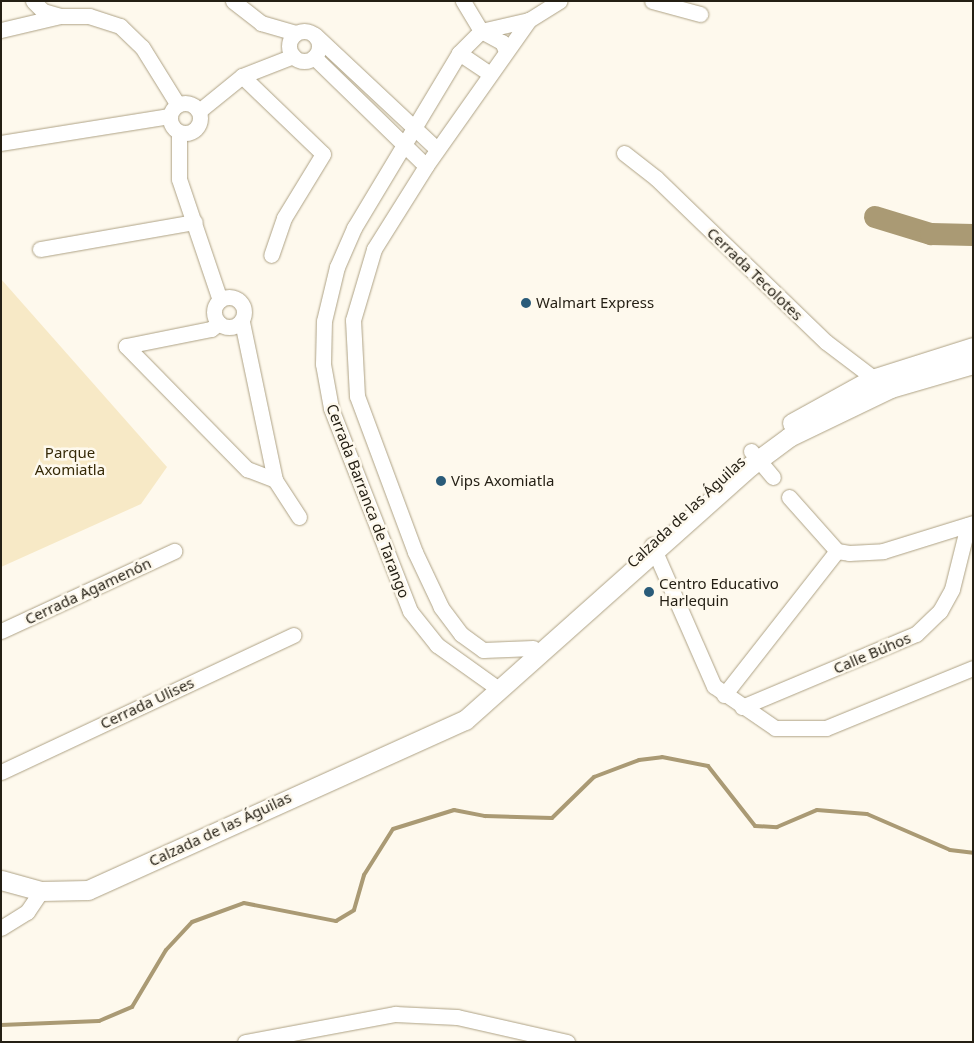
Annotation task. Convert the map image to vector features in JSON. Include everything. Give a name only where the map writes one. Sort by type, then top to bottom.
[{"type":"main road","name":"Calzada de las Águilas","points":[[1,880],[41,892],[88,890],[433,732],[464,720],[501,692],[755,455],[872,379],[973,347]]},
{"type":"main road","name":"Calzada de las Águilas","points":[[755,455],[891,388],[973,364]]},
{"type":"main road","name":"Calzada de las Águilas","points":[[433,732],[493,685],[533,648],[654,548]]},
{"type":"street","points":[[34,1],[42,11],[60,16]]},
{"type":"street","points":[[233,1],[261,23],[296,33],[306,31],[315,36],[412,128],[438,149]]},
{"type":"street","points":[[463,1],[481,31],[502,42],[506,51]]},
{"type":"street","name":"Cerrada Barranca de Tarango","points":[[493,685],[437,645],[410,611],[331,408],[323,364],[324,321],[336,267],[401,146],[459,53],[481,31],[529,20],[559,1]]},
{"type":"street","points":[[652,1],[675,5],[700,14]]},
{"type":"street","points":[[1,30],[60,16],[89,16],[120,26],[142,47],[174,110],[179,132],[179,178],[220,300]]},
{"type":"street","name":"Cerrada Barranca de Tarango","points":[[482,650],[461,634],[441,607],[415,552],[357,396],[352,358],[353,320],[361,282],[374,249],[426,166],[489,73],[529,20]]},
{"type":"street","points":[[296,33],[289,46],[293,56],[302,60],[314,57],[319,48],[315,36]]},
{"type":"street","points":[[459,53],[489,73]]},
{"type":"street","points":[[199,112],[242,76],[293,56]]},
{"type":"street","points":[[314,57],[401,146],[426,166]]},
{"type":"street","points":[[242,76],[323,154],[284,218],[271,254]]},
{"type":"street","points":[[1,143],[174,110],[191,104],[199,112],[200,122],[194,130],[179,132]]},
{"type":"street","points":[[385,130],[398,115]]},
{"type":"street","name":"Cerrada Tecolotes","points":[[624,153],[656,178],[826,342],[872,379],[891,388]]},
{"type":"street","points":[[40,249],[195,222]]},
{"type":"street","points":[[220,300],[241,301],[242,322],[275,480],[299,517]]},
{"type":"street","points":[[218,323],[214,308],[220,300]]},
{"type":"street","points":[[218,323],[230,328],[242,322]]},
{"type":"street","points":[[218,323],[211,329],[126,346],[247,469],[275,480]]},
{"type":"street","points":[[755,455],[773,477]]},
{"type":"street","points":[[789,497],[837,551],[883,551],[970,524]]},
{"type":"street","name":"Calle Búhos","points":[[742,707],[916,634],[940,611],[952,589],[970,524]]},
{"type":"street","points":[[654,548],[705,672],[724,695],[775,728],[826,728],[973,668]]},
{"type":"street","name":"Cerrada Agamenón","points":[[1,631],[174,551]]},
{"type":"street","points":[[724,695],[837,551]]},
{"type":"street","name":"Cerrada Ulises","points":[[1,772],[293,635]]},
{"type":"street","points":[[466,667],[482,650],[533,648]]},
{"type":"street","points":[[1,928],[27,912],[41,892]]},
{"type":"street","points":[[245,1042],[395,1014],[457,1017],[567,1042]]},
{"type":"green space","name":"Parque Axomiatla","points":[[1,279],[167,467],[141,504],[1,567]]},
{"type":"waterway","points":[[875,217],[931,234],[973,235]]},
{"type":"waterway","points":[[1,1025],[99,1021],[132,1007],[166,950],[192,922],[244,903],[336,921],[354,910],[364,875],[393,829],[454,810],[485,816],[552,818],[594,777],[639,760],[662,757],[708,766],[755,826],[777,827],[817,810],[867,814],[950,850],[973,853]]},
{"type":"place","name":"Walmart Express","points":[[526,303]]},
{"type":"place","name":"Vips Axomiatla","points":[[441,481]]},
{"type":"place","name":"Centro Educativo Harlequin","points":[[649,592]]}]
